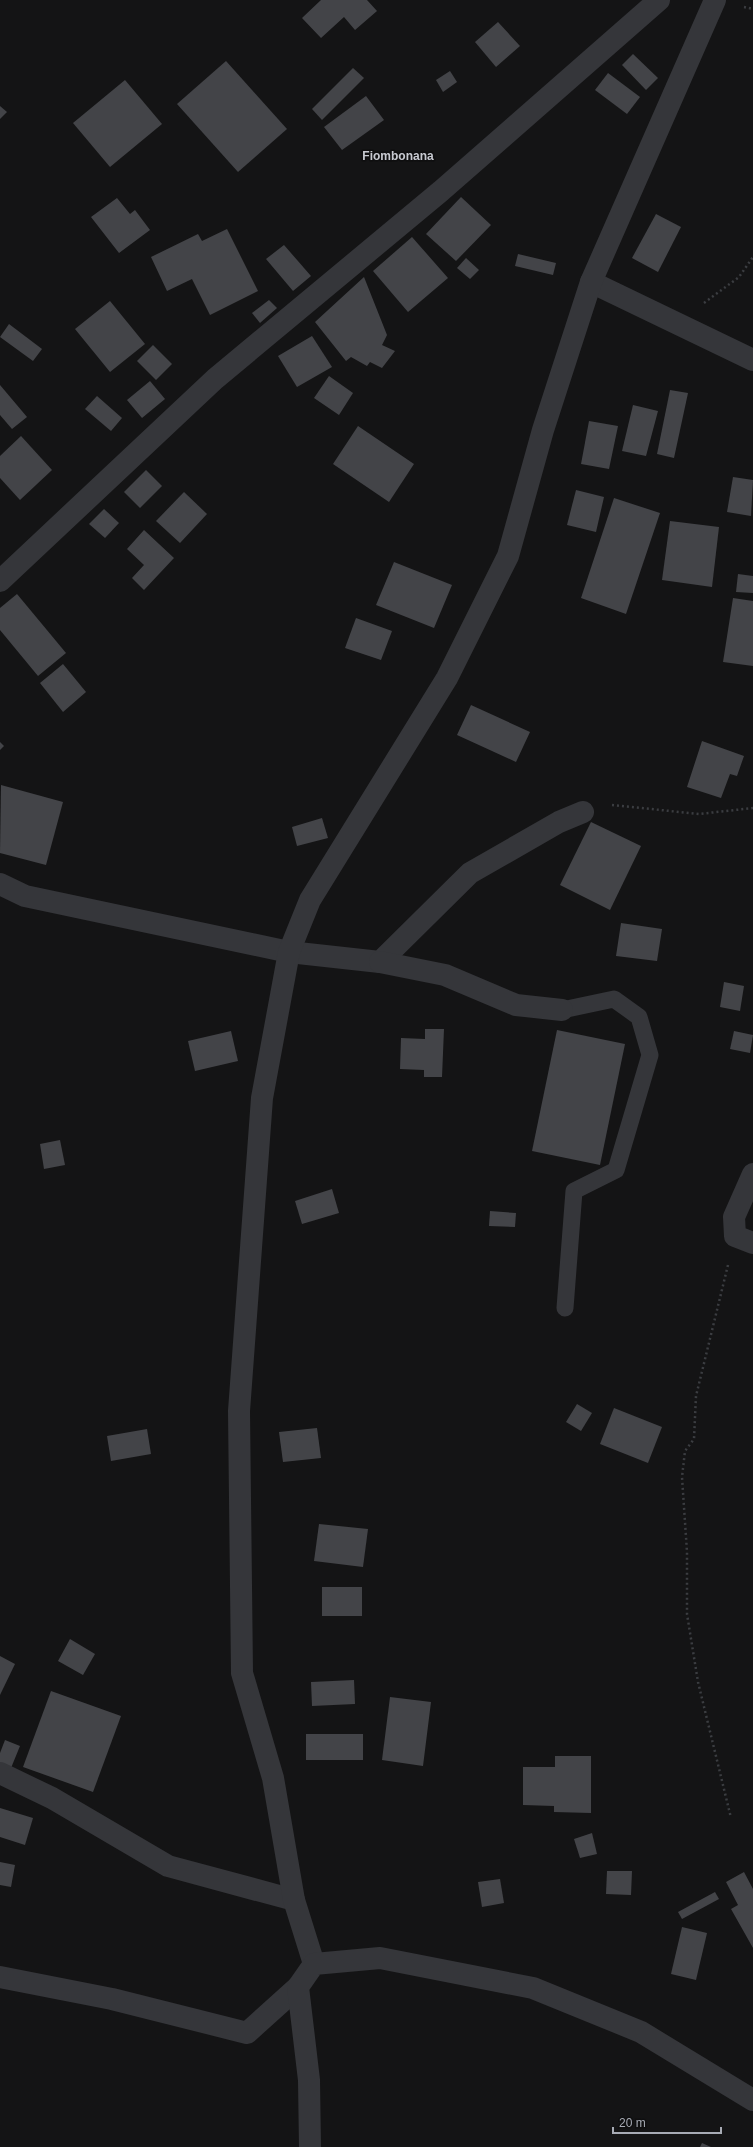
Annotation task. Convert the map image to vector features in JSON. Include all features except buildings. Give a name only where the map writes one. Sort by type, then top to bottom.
[{"type":"street","points":[[0,581],[215,380],[440,191],[659,0]]},
{"type":"street","points":[[314,1964],[294,1900],[273,1778],[242,1673],[239,1411],[262,1098],[290,952],[310,900],[447,678],[508,556],[542,430],[591,282],[715,0]]},
{"type":"street","points":[[591,282],[753,360]]},
{"type":"street","points":[[380,962],[470,873],[559,822],[583,812]]},
{"type":"street","points":[[0,884],[26,896],[290,952],[380,962],[445,975],[516,1005],[562,1010]]},
{"type":"street","points":[[744,1240],[734,1217],[745,1188],[753,1174]]},
{"type":"street","points":[[0,1773],[52,1798],[168,1866],[294,1900]]},
{"type":"street","points":[[0,1977],[112,1999],[246,2033],[298,1987],[314,1964],[380,1958],[533,1988],[642,2032],[753,2100]]},
{"type":"street","points":[[298,1987],[310,2080],[310,2147]]},
{"type":"lane","points":[[562,1010],[614,999],[639,1017],[650,1055],[616,1170],[574,1191],[566,1308]]},
{"type":"path","points":[[664,317],[702,304],[739,277],[753,257]]},
{"type":"path","points":[[583,812],[608,805],[699,814],[753,808]]},
{"type":"path","points":[[731,1818],[698,1682],[687,1614],[687,1552],[682,1477],[685,1451],[694,1439],[696,1396],[744,1240]]},
{"type":"district","name":"Fiombonana","points":[[398,156]]}]
